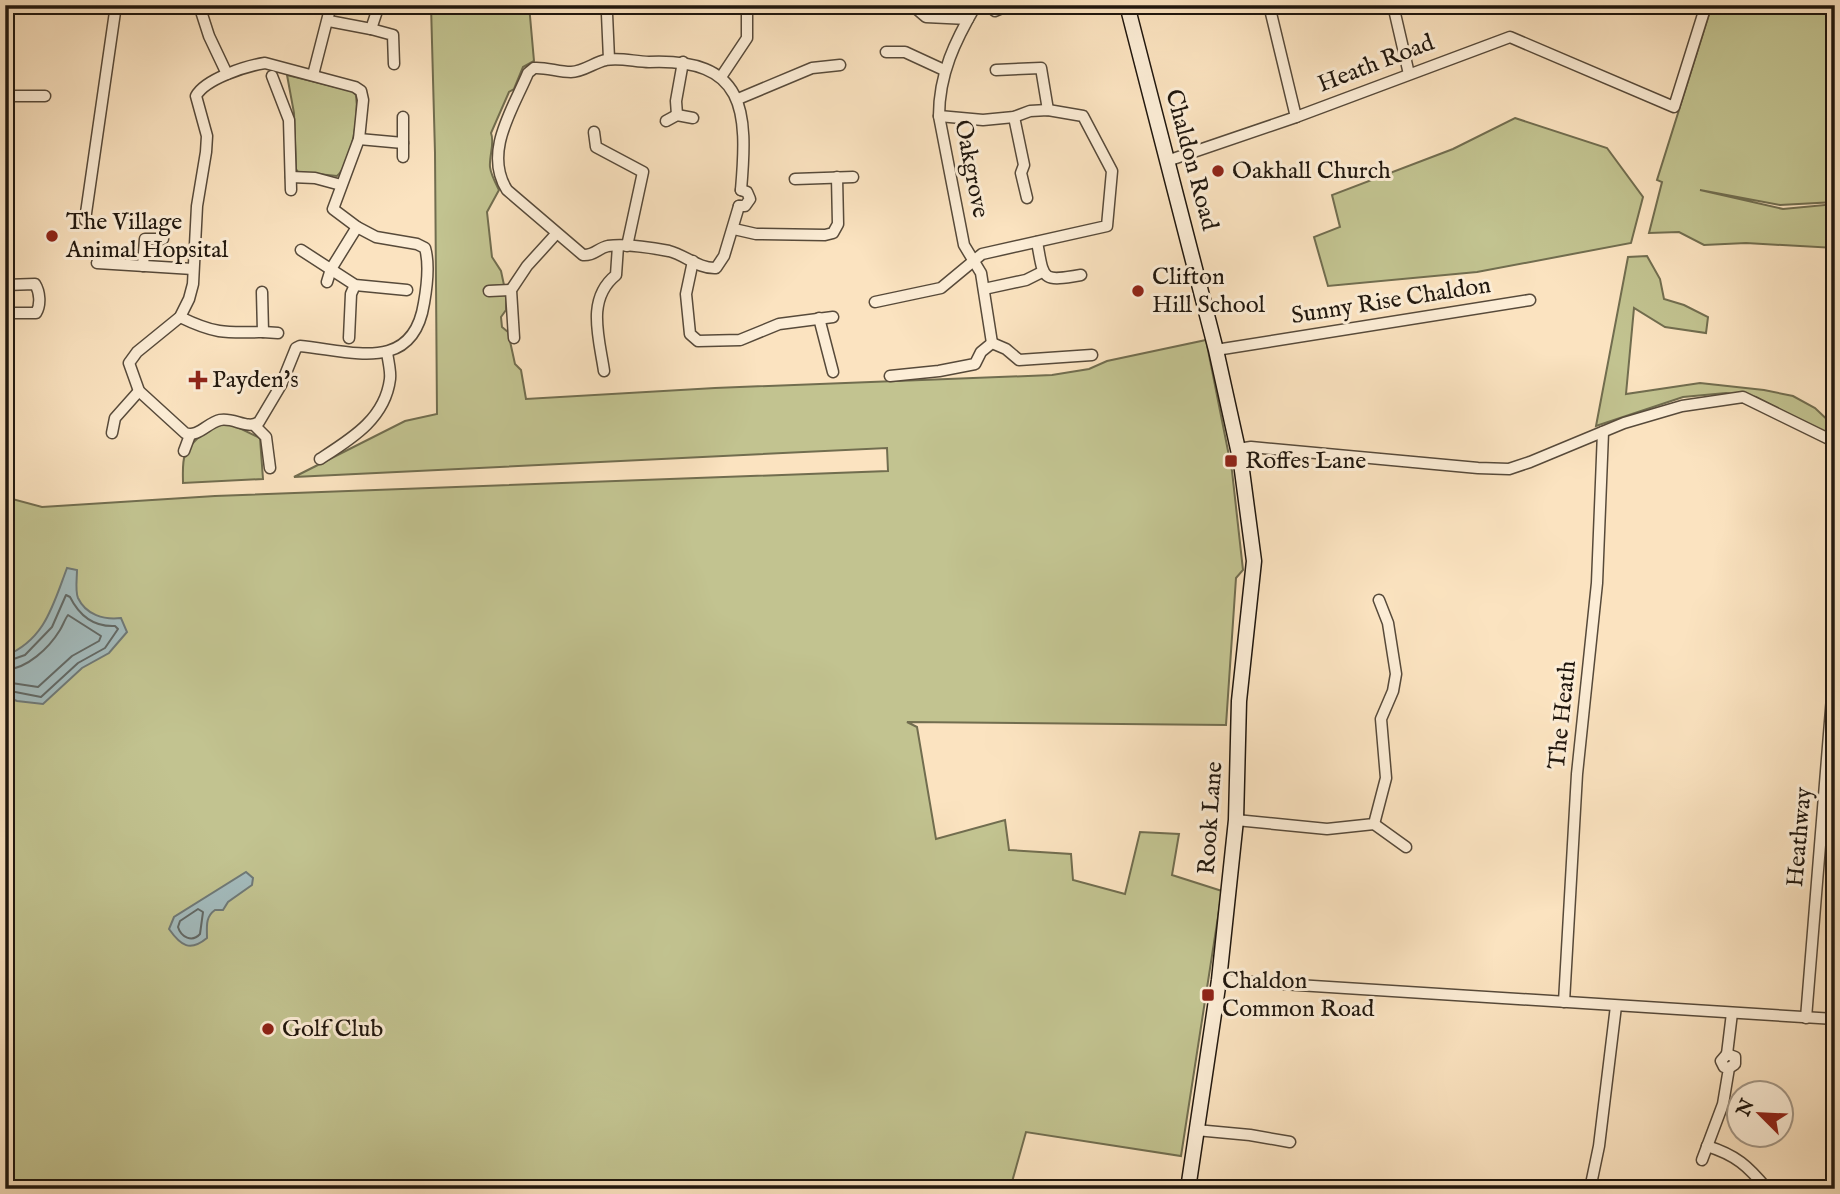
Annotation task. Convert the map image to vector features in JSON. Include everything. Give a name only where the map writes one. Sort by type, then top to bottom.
[{"type":"main road","name":"Chaldon Road","points":[[1127,5],[1216,350],[1238,449]]},
{"type":"main road","name":"Rook Lane","points":[[1188,1189],[1219,980],[1236,820],[1238,701],[1254,561],[1238,449]]},
{"type":"street","points":[[85,220],[116,5]]},
{"type":"street","points":[[199,5],[209,36],[227,74]]},
{"type":"street","points":[[313,75],[331,5]]},
{"type":"street","points":[[371,29],[379,5]]},
{"type":"street","points":[[604,5],[607,14],[609,59]]},
{"type":"street","points":[[721,78],[747,38],[753,18],[747,5]]},
{"type":"street","points":[[912,5],[926,17],[968,19]]},
{"type":"street","name":"Oakgrove","points":[[976,5],[944,70],[939,94],[939,116],[964,245],[981,273],[992,343]]},
{"type":"street","points":[[988,5],[996,11],[1009,5]]},
{"type":"street","points":[[1269,5],[1296,117]]},
{"type":"street","points":[[1393,5],[1409,74]]},
{"type":"street","name":"Heath Road","points":[[1167,161],[1296,117],[1510,37],[1674,107],[1706,5]]},
{"type":"street","points":[[329,21],[393,35],[394,64]]},
{"type":"street","points":[[886,52],[905,52],[944,70]]},
{"type":"street","points":[[609,59],[683,62],[708,70],[721,78],[729,84],[738,99],[744,150],[741,190],[735,193],[733,198],[734,203],[739,206],[724,256],[716,268],[670,251],[622,246],[601,248],[592,255],[583,255],[507,190],[499,178],[497,168],[499,143],[528,73],[534,68],[573,72],[609,59]]},
{"type":"street","points":[[677,115],[676,101],[683,62]]},
{"type":"street","points":[[254,425],[259,422],[281,385],[296,348],[300,346],[348,352],[387,352],[400,348],[414,337],[422,322],[426,293],[425,248],[417,244],[376,237],[356,227],[333,209],[359,139],[363,100],[361,91],[355,87],[265,63],[227,74],[199,90],[196,96],[207,136],[197,206],[193,284],[180,317],[137,352],[129,363],[139,391],[185,433],[196,435],[207,424],[228,419],[254,425],[266,437],[270,468]]},
{"type":"street","points":[[738,99],[812,68],[840,65]]},
{"type":"street","points":[[996,70],[1041,68],[1048,110]]},
{"type":"street","points":[[272,76],[289,120],[291,190]]},
{"type":"street","points":[[5,96],[45,96]]},
{"type":"street","points":[[874,302],[941,288],[982,254],[1107,226],[1112,171],[1083,116],[1048,110],[983,120],[939,116]]},
{"type":"street","points":[[666,121],[677,115],[693,118]]},
{"type":"street","points":[[403,117],[403,157]]},
{"type":"street","points":[[1014,117],[1024,165],[1021,173],[1027,198]]},
{"type":"street","points":[[594,132],[596,147],[643,172],[616,275],[606,283],[595,306],[604,371]]},
{"type":"street","points":[[359,139],[403,143]]},
{"type":"street","points":[[291,177],[315,178],[341,185]]},
{"type":"street","points":[[734,229],[756,234],[833,233],[838,224],[837,177]]},
{"type":"street","points":[[795,179],[853,177]]},
{"type":"street","points":[[327,282],[331,269],[356,227]]},
{"type":"street","points":[[514,338],[511,290],[527,266],[556,234]]},
{"type":"street","points":[[144,265],[145,239],[163,239]]},
{"type":"street","points":[[1037,242],[1042,272],[1048,278],[1055,280],[1080,275]]},
{"type":"street","points":[[301,250],[355,285],[407,290]]},
{"type":"street","points":[[692,261],[686,294],[690,334],[698,341],[740,340],[779,324],[833,317]]},
{"type":"street","points":[[97,263],[193,269]]},
{"type":"street","points":[[984,289],[1026,280],[1042,272]]},
{"type":"street","points":[[5,285],[35,284],[39,298],[36,313],[5,313]]},
{"type":"street","points":[[349,338],[351,294],[355,285]]},
{"type":"street","points":[[489,291],[511,290]]},
{"type":"street","points":[[262,292],[263,332]]},
{"type":"street","name":"Sunny Rise Chaldon","points":[[1216,350],[1530,300]]},
{"type":"street","points":[[582,304],[595,306]]},
{"type":"street","points":[[180,317],[220,333],[278,332]]},
{"type":"street","points":[[819,318],[833,372]]},
{"type":"street","points":[[890,376],[975,364],[981,352],[992,343],[1006,349],[1019,360],[1093,355]]},
{"type":"street","points":[[320,459],[356,436],[374,419],[385,398],[391,377],[387,352]]},
{"type":"street","points":[[112,433],[115,418],[139,391]]},
{"type":"street","points":[[1238,449],[1251,447],[1510,469],[1603,432],[1682,406],[1743,397],[1835,442]]},
{"type":"street","name":"The Heath","points":[[1564,1002],[1577,774],[1597,583],[1603,432]]},
{"type":"street","points":[[184,451],[190,435]]},
{"type":"street","points":[[1374,824],[1386,778],[1381,719],[1393,691],[1396,674],[1388,622],[1379,600]]},
{"type":"street","name":"Heathway","points":[[1806,1018],[1835,660]]},
{"type":"street","points":[[1236,820],[1327,829],[1374,824],[1406,848]]},
{"type":"street","points":[[1219,980],[1835,1019]]},
{"type":"street","points":[[1590,1189],[1599,1146],[1616,1006]]},
{"type":"street","points":[[1702,1160],[1723,1104],[1729,1068],[1724,1067],[1721,1061],[1727,1054],[1732,1013]]},
{"type":"street","points":[[1196,1130],[1290,1142]]},
{"type":"street","points":[[1707,1146],[1732,1154],[1767,1189]]},
{"type":"green space","points":[[431,5],[529,5],[534,61],[523,67],[491,133],[490,167],[499,190],[487,212],[492,257],[501,271],[504,285],[489,286],[506,296],[506,310],[501,317],[502,327],[508,332],[515,364],[521,370],[526,399],[715,388],[1052,375],[1089,369],[1107,361],[1206,340],[1232,471],[1243,570],[1236,578],[1226,725],[907,722],[917,727],[936,839],[1005,820],[1009,850],[1071,854],[1073,880],[1125,894],[1140,832],[1179,834],[1172,875],[1222,891],[1181,1156],[1026,1132],[1010,1189],[5,1189],[5,497],[42,507],[215,496],[888,471],[887,448],[294,477],[405,421],[437,414]]},
{"type":"green space","points":[[1712,5],[1835,5],[1835,202],[1780,205],[1700,190],[1783,209],[1835,204],[1835,248],[1746,243],[1704,245],[1679,232],[1649,233],[1662,182],[1657,180]]},
{"type":"green space","points":[[287,75],[352,91],[356,95],[353,138],[347,160],[337,176],[298,172],[296,169],[294,113]]},
{"type":"green space","points":[[1515,118],[1607,148],[1643,197],[1631,243],[1477,272],[1328,286],[1314,237],[1340,227],[1332,195],[1453,149]]},
{"type":"green space","points":[[1647,256],[1660,279],[1664,299],[1708,317],[1706,333],[1665,327],[1634,308],[1626,394],[1700,383],[1793,396],[1815,408],[1835,427],[1835,438],[1756,397],[1726,393],[1683,397],[1596,426],[1628,257]]},
{"type":"green space","points":[[229,423],[260,438],[263,479],[183,483],[184,458],[193,443],[210,430]]},
{"type":"water","points":[[67,568],[77,570],[76,588],[81,604],[102,617],[121,618],[127,632],[109,653],[82,668],[43,704],[17,701],[5,696],[5,656],[30,641],[39,631],[52,608]]},
{"type":"water","points":[[246,872],[253,878],[252,885],[228,902],[223,910],[215,910],[212,913],[207,922],[207,938],[191,946],[178,940],[169,929],[174,917]]},
{"type":"place","name":"Oakhall Church","points":[[1218,171]]},
{"type":"place","name":"The Village Animal Hopsital","points":[[52,236]]},
{"type":"place","name":"Clifton Hill School","points":[[1138,291]]},
{"type":"place","name":"Payden's","points":[[198,380]]},
{"type":"place","name":"Roffes Lane","points":[[1231,461]]},
{"type":"place","name":"Chaldon Common Road","points":[[1208,995]]},
{"type":"place","name":"Golf Club","points":[[268,1029]]}]
